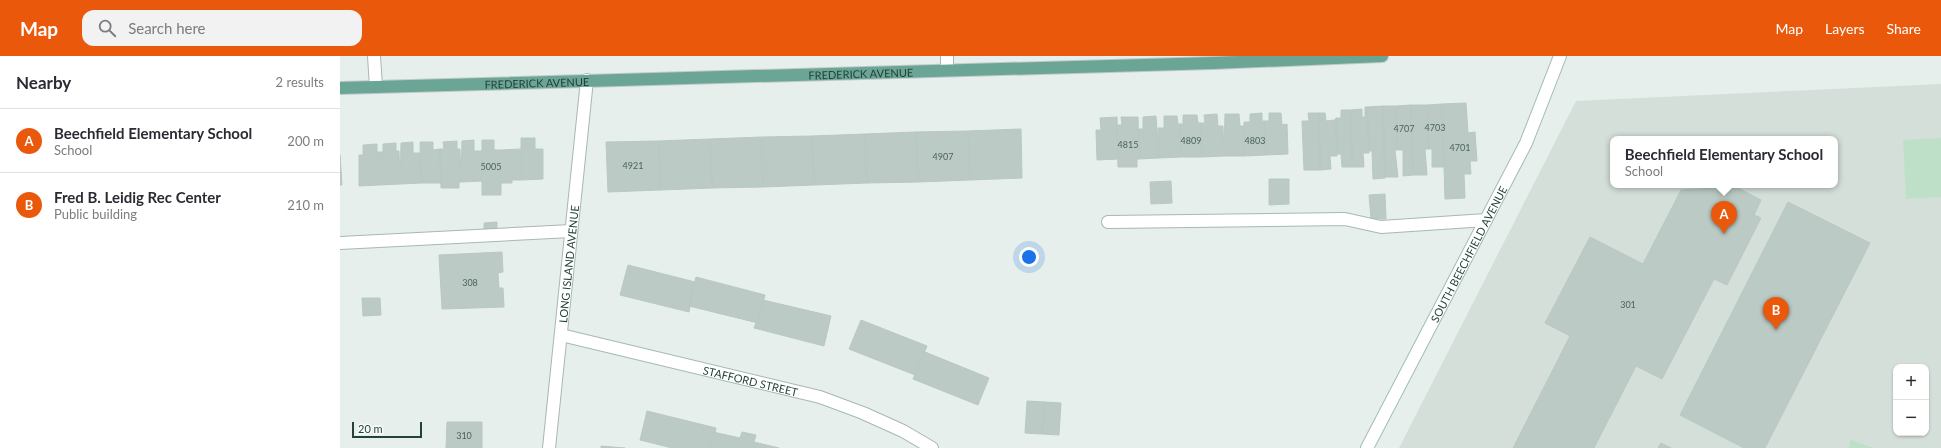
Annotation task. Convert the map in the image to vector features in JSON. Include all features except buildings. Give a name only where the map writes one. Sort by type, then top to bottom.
[{"type":"main road","name":"FREDERICK AVENUE","points":[[340,88],[947,70],[1213,59],[1382,56]]},
{"type":"street","points":[[374,56],[376,87]]},
{"type":"street","points":[[947,56],[947,70]]},
{"type":"street","name":"SOUTH BEECHFIELD AVENUE","points":[[1367,448],[1526,143],[1560,56]]},
{"type":"street","name":"LONG ISLAND AVENUE","points":[[549,448],[587,80]]},
{"type":"street","points":[[1108,222],[1345,219],[1381,227],[1486,220]]},
{"type":"street","points":[[340,243],[572,231]]},
{"type":"street","name":"STAFFORD STREET","points":[[561,335],[820,397],[863,413],[932,448]]},
{"type":"shaded area","points":[[1941,84],[1941,448],[1874,448],[1850,439],[1849,448],[1399,448],[1576,101]]},
{"type":"green space","points":[[1941,138],[1941,197],[1906,199],[1903,140]]},
{"type":"green space","points":[[1850,439],[1874,448],[1849,448]]},
{"type":"place","name":"Beechfield Elementary School","points":[[1724,234]]},
{"type":"place","name":"Fred B. Leidig Rec Center","points":[[1776,330]]}]
